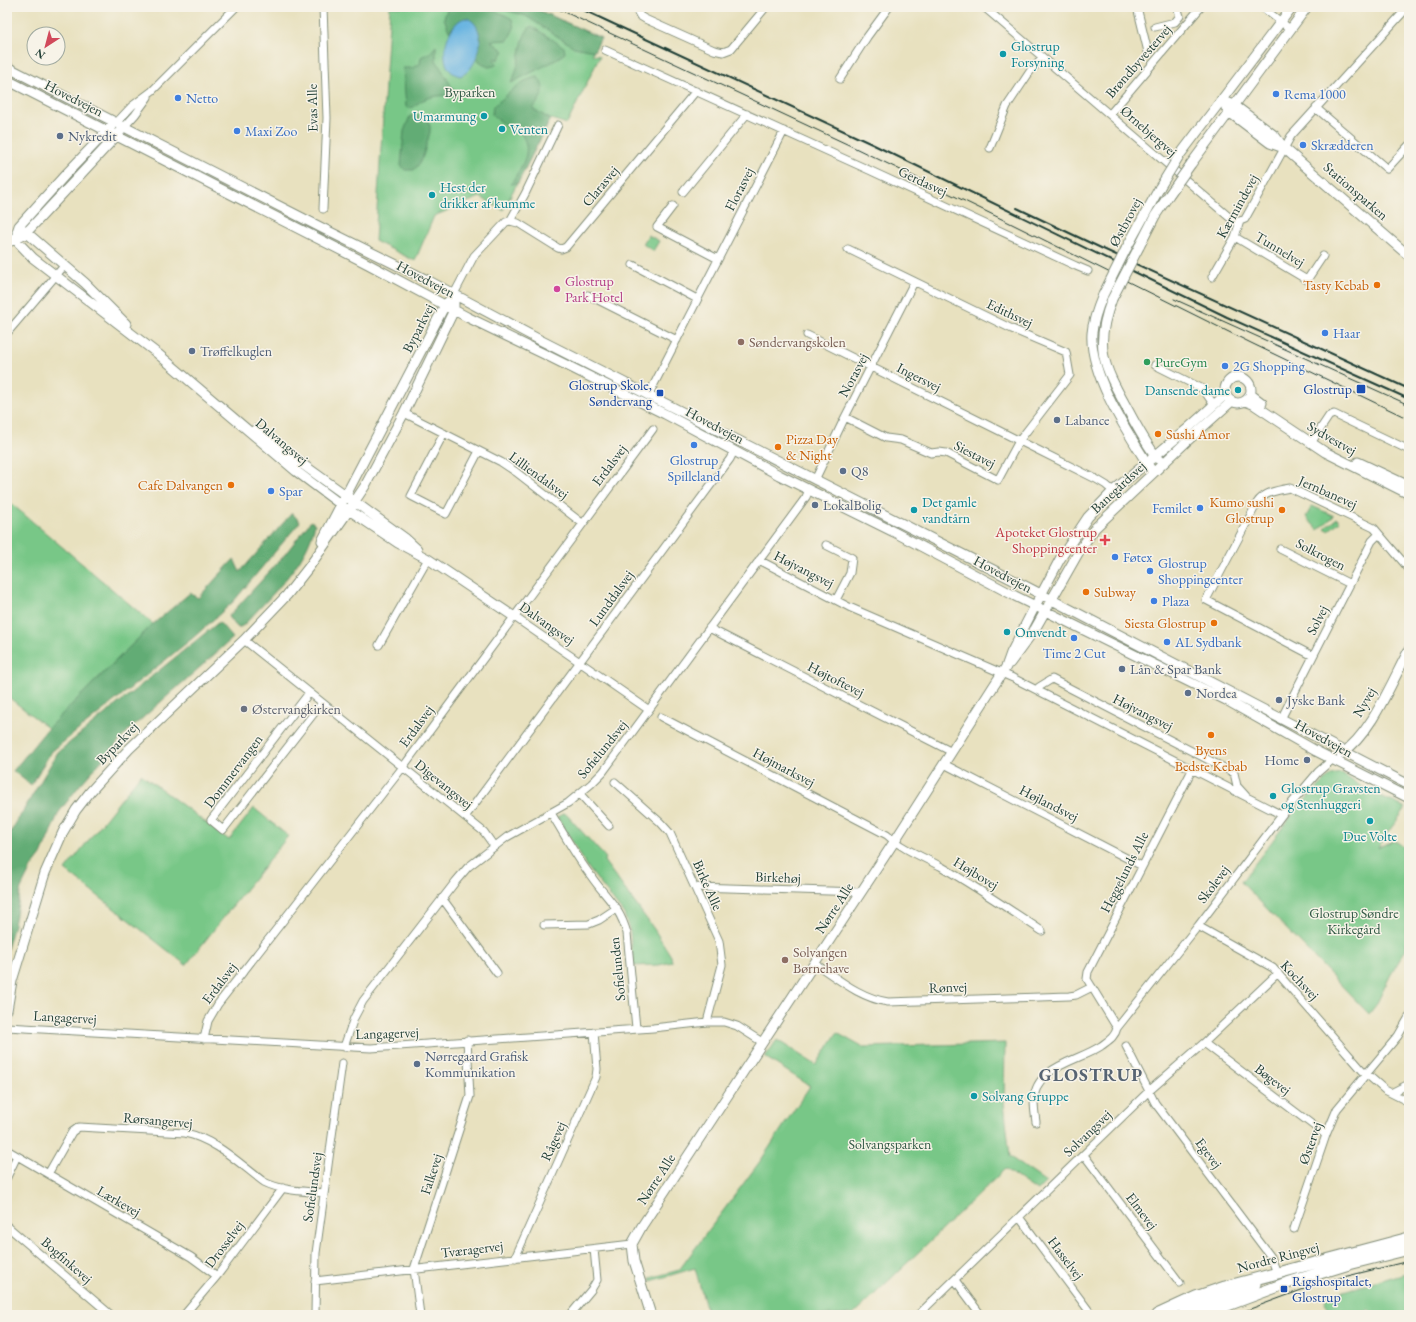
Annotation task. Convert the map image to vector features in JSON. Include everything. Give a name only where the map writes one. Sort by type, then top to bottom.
[{"type":"main road","name":"Nordre Ringvej","points":[[1157,1315],[1225,1287],[1409,1238]]},
{"type":"main road","name":"Nordre Ringvej","points":[[1201,1315],[1284,1284],[1349,1264],[1409,1249]]},
{"type":"main road","points":[[1183,1315],[1200,1306],[1243,1290],[1277,1273]]},
{"type":"street","name":"Evas Alle","points":[[323,7],[327,118],[323,208]]},
{"type":"street","points":[[635,7],[640,16],[645,19],[714,50],[723,52],[731,49],[766,7]]},
{"type":"street","points":[[840,79],[867,37],[889,7]]},
{"type":"street","name":"Ørnebjergvej","points":[[984,7],[1229,217],[1234,221],[1240,221]]},
{"type":"street","points":[[1137,7],[1148,52]]},
{"type":"street","points":[[1155,27],[1175,22],[1180,16],[1178,7]]},
{"type":"street","name":"Brøndbyvestervej","points":[[1110,114],[1201,7]]},
{"type":"street","points":[[1262,7],[1290,29]]},
{"type":"street","name":"Østbrovej","points":[[1153,474],[1110,398],[1097,369],[1093,350],[1092,333],[1096,315],[1103,295],[1160,187],[1180,156],[1221,100],[1292,7]]},
{"type":"street","name":"Østbrovej","points":[[1163,465],[1149,448],[1112,381],[1105,364],[1102,333],[1105,318],[1112,299],[1155,216],[1191,164],[1307,7]]},
{"type":"street","name":"Kærmindevej","points":[[1212,276],[1235,237],[1240,221],[1245,218],[1291,136],[1408,7]]},
{"type":"street","points":[[10,241],[19,226],[107,131],[135,116],[152,91],[235,8]]},
{"type":"street","name":"Gerdasvej","points":[[606,50],[1088,271]]},
{"type":"street","points":[[990,148],[1007,106],[1031,70],[1043,58]]},
{"type":"street","name":"Hovedvejen","points":[[7,67],[454,294],[523,332],[648,396],[1041,594],[1409,785]]},
{"type":"street","name":"Hovedvejen","points":[[7,80],[368,264],[454,310],[542,352],[744,457],[894,532],[1045,612],[1226,700],[1333,759],[1409,798]]},
{"type":"street","name":"Clarasvej","points":[[510,221],[518,223],[558,248],[561,249],[566,247],[696,91]]},
{"type":"street","name":"Stationsparken","points":[[1221,100],[1232,108],[1270,143],[1284,148],[1409,256]]},
{"type":"street","points":[[1316,108],[1387,169],[1409,145]]},
{"type":"street","points":[[683,192],[747,114]]},
{"type":"street","points":[[10,241],[26,233],[116,136],[121,124]]},
{"type":"street","points":[[454,294],[474,256],[503,224],[510,221],[525,194],[558,125]]},
{"type":"street","name":"Florasvej","points":[[648,396],[784,131]]},
{"type":"street","points":[[673,206],[657,227],[718,259]]},
{"type":"street","name":"Dalvangsvej","points":[[19,226],[85,283],[158,354]]},
{"type":"street","name":"Tunnelvej","points":[[1235,237],[1307,280],[1323,256]]},
{"type":"street","name":"Dalvangsvej","points":[[10,241],[158,354],[282,461],[340,504],[398,543],[428,559],[649,710]]},
{"type":"street","name":"Edithsvej","points":[[848,249],[1012,329],[1066,352],[1070,375],[1019,441]]},
{"type":"street","points":[[633,265],[697,299]]},
{"type":"street","points":[[7,333],[64,266]]},
{"type":"street","name":"Norasvej","points":[[815,480],[845,417],[872,368],[914,282]]},
{"type":"street","name":"Byparkvej","points":[[310,567],[340,504],[398,398],[445,305],[454,294]]},
{"type":"street","name":"Byparkvej","points":[[7,1010],[12,981],[45,873],[63,832],[76,810],[90,792],[129,749],[244,640],[310,567],[355,502],[404,413],[454,310],[454,294]]},
{"type":"street","points":[[588,295],[677,340]]},
{"type":"street","name":"Ingersvej","points":[[807,335],[1019,441]]},
{"type":"street","points":[[1155,365],[1203,389],[1214,405]]},
{"type":"street","points":[[1240,377],[1248,382],[1250,387],[1247,397],[1239,403],[1232,402],[1226,394],[1225,388],[1229,381],[1240,377]]},
{"type":"street","name":"Banegårdsvej","points":[[1041,594],[1074,537],[1088,517],[1113,491],[1226,394]]},
{"type":"street","name":"Sydvestvej","points":[[1247,397],[1253,404],[1312,441],[1332,456],[1409,494]]},
{"type":"street","name":"Banegårdsvej","points":[[1045,612],[1081,548],[1095,528],[1203,427],[1232,402]]},
{"type":"street","name":"Dalvangsvej","points":[[221,407],[406,539],[428,559]]},
{"type":"street","name":"Lilliendalsvej","points":[[404,413],[479,451],[516,472],[582,523]]},
{"type":"street","points":[[1312,441],[1329,416],[1334,414],[1409,450]]},
{"type":"street","name":"Siestavej","points":[[845,417],[886,438],[901,440],[928,452],[946,453],[998,480],[1019,441]]},
{"type":"street","name":"Erdalsvej","points":[[204,1039],[208,1020],[218,1004],[403,767],[513,616],[653,429]]},
{"type":"street","points":[[444,433],[411,496],[446,514],[479,451]]},
{"type":"street","points":[[1019,441],[1103,483],[1113,491]]},
{"type":"street","name":"Sydvestvej","points":[[1312,441],[1409,486]]},
{"type":"street","name":"Lunddalsvej","points":[[464,817],[730,459],[734,451]]},
{"type":"street","points":[[744,457],[776,468],[807,483],[815,480]]},
{"type":"street","name":"Jernbanevej","points":[[1313,656],[1206,600],[1256,503],[1261,497],[1268,493],[1290,488],[1374,528],[1409,569]]},
{"type":"street","name":"Sofielundsvej","points":[[344,1047],[354,1018],[363,1000],[462,874],[494,846],[507,837],[551,814],[580,794],[603,772],[806,497],[809,490]]},
{"type":"street","name":"Solvej","points":[[1281,719],[1372,541],[1379,534]]},
{"type":"street","name":"Højvangsvej","points":[[826,545],[852,558],[850,573],[836,600]]},
{"type":"street","name":"Solkrogen","points":[[1280,548],[1350,584]]},
{"type":"street","points":[[379,645],[428,559]]},
{"type":"street","name":"Højvangsvej","points":[[759,560],[836,600],[1004,670],[1048,696],[1228,789],[1248,797],[1282,815]]},
{"type":"street","name":"Nørre Alle","points":[[632,1244],[642,1226],[894,842],[1004,670],[1041,594]]},
{"type":"street","name":"Nørre Alle","points":[[1004,670],[1015,658],[1045,612]]},
{"type":"street","name":"Højtoftevej","points":[[709,628],[952,752]]},
{"type":"street","name":"Digevangsvej","points":[[244,640],[487,835],[494,846]]},
{"type":"street","name":"Nyvej","points":[[1333,759],[1345,752],[1354,744],[1364,730],[1409,650]]},
{"type":"street","name":"Højvangsvej","points":[[1037,690],[1039,687],[1052,679],[1234,773],[1238,788],[1248,797]]},
{"type":"street","name":"Dommervangen","points":[[309,693],[211,820],[223,830],[322,703]]},
{"type":"street","name":"Højmarksvej","points":[[661,717],[887,835],[894,842]]},
{"type":"street","name":"Skolevej","points":[[1036,1122],[1034,1100],[1035,1093],[1042,1080],[1054,1068],[1093,1052],[1115,1035],[1117,1028],[1198,926],[1282,815],[1318,772],[1333,759]]},
{"type":"street","name":"Højlandsvej","points":[[944,764],[1142,866]]},
{"type":"street","name":"Heggelunds Alle","points":[[1092,987],[1088,979],[1088,972],[1192,770]]},
{"type":"street","points":[[1220,784],[1230,785],[1236,778]]},
{"type":"street","name":"Birke Alle","points":[[615,782],[660,822],[670,833],[719,942],[722,966],[707,1022]]},
{"type":"street","points":[[580,794],[609,826]]},
{"type":"street","name":"Sofielunden","points":[[551,814],[591,876],[617,908],[624,921],[627,933],[636,1028]]},
{"type":"street","name":"Højbovej","points":[[894,842],[940,866],[989,896],[1042,932]]},
{"type":"street","name":"Birkehøj","points":[[695,887],[861,892]]},
{"type":"street","points":[[442,898],[497,973]]},
{"type":"street","name":"Sofielunden","points":[[544,925],[590,924],[617,908]]},
{"type":"street","name":"Kochsvej","points":[[1198,926],[1268,964],[1278,973],[1366,1073]]},
{"type":"street","name":"Rønvej","points":[[814,963],[866,996],[888,1002],[1069,996],[1076,995],[1092,987]]},
{"type":"street","name":"Solvangsvej","points":[[918,1315],[1148,1091],[1204,1043],[1278,973]]},
{"type":"street","name":"Byparkvej","points":[[7,991],[12,981]]},
{"type":"street","points":[[1092,987],[1117,1028]]},
{"type":"street","name":"Østervej","points":[[1294,1229],[1326,1135],[1337,1109],[1398,1036],[1409,1017]]},
{"type":"street","name":"Langagervej","points":[[7,1027],[344,1047],[392,1047],[467,1040],[724,1022],[737,1026],[762,1042]]},
{"type":"street","name":"Rågevej","points":[[515,1258],[596,1077],[597,1069],[594,1032]]},
{"type":"street","name":"Falkevej","points":[[420,1315],[414,1269],[470,1096],[467,1040]]},
{"type":"street","name":"Bøgevej","points":[[1204,1043],[1326,1135]]},
{"type":"street","name":"Egevej","points":[[1126,1046],[1155,1103],[1271,1257],[1277,1273]]},
{"type":"street","name":"Sofielundsvej","points":[[316,1315],[316,1253],[342,1062]]},
{"type":"street","points":[[1366,1073],[1391,1093],[1409,1102]]},
{"type":"street","points":[[1391,1093],[1409,1084]]},
{"type":"street","name":"Rørsangervej","points":[[48,1174],[72,1132],[79,1127],[185,1133],[195,1135],[213,1144],[264,1182],[283,1188],[324,1194]]},
{"type":"street","name":"Lærkevej","points":[[7,1150],[191,1258],[217,1276]]},
{"type":"street","name":"Elmevej","points":[[1084,1154],[1180,1283]]},
{"type":"street","points":[[7,1177],[17,1156]]},
{"type":"street","name":"Drosselvej","points":[[184,1315],[217,1276],[283,1188]]},
{"type":"street","name":"Hasselvej","points":[[1019,1217],[1092,1315]]},
{"type":"street","name":"Bogfinkevej","points":[[7,1226],[111,1315]]},
{"type":"street","points":[[632,1244],[634,1261],[651,1315]]},
{"type":"street","name":"Tværagervej","points":[[315,1280],[632,1244]]},
{"type":"street","points":[[570,1315],[595,1285],[597,1280],[594,1249]]},
{"type":"street","points":[[955,1280],[981,1315]]},
{"type":"green space","name":"Byparken","points":[[390,7],[532,7],[601,38],[592,54],[600,56],[567,124],[551,119],[503,210],[480,197],[434,216],[415,261],[375,241]]},
{"type":"green space","points":[[448,7],[473,7],[489,9],[512,19],[514,28],[508,40],[491,41],[504,51],[498,60],[495,58],[494,59],[497,64],[488,67],[479,61],[477,56],[480,44],[480,35],[476,27],[467,18],[460,20],[449,31],[444,18]]},
{"type":"green space","points":[[495,7],[531,7],[601,38],[594,51],[574,47],[526,16]]},
{"type":"green space","points":[[531,26],[564,47],[565,53],[554,61],[511,83],[518,65],[525,35]]},
{"type":"green space","points":[[436,46],[436,60],[457,96],[436,96],[423,100],[411,108],[406,107],[403,68],[412,68],[420,64],[421,57],[431,52]]},
{"type":"green space","points":[[538,77],[543,86],[543,90],[541,97],[533,109],[550,119],[518,183],[511,184],[523,163],[526,144],[518,129],[509,128],[492,115],[493,106],[524,81]]},
{"type":"green space","points":[[421,115],[427,120],[430,126],[430,132],[419,164],[414,170],[405,170],[401,166],[404,131],[410,116]]},
{"type":"green space","points":[[648,235],[659,241],[653,251],[643,244]]},
{"type":"green space","points":[[7,500],[153,624],[48,728],[7,696]]},
{"type":"green space","points":[[1312,506],[1334,516],[1318,530],[1306,517]]},
{"type":"green space","points":[[292,513],[300,522],[233,602],[194,637],[51,752],[31,785],[13,771],[48,728],[153,624],[190,593],[198,598],[234,559],[240,572]]},
{"type":"green space","points":[[1337,518],[1340,521],[1328,531],[1325,528]]},
{"type":"green space","points":[[311,521],[315,524],[311,539],[296,566],[265,603],[244,625],[238,628],[228,617],[282,558]]},
{"type":"green space","points":[[219,622],[233,638],[128,731],[80,785],[59,812],[41,855],[31,868],[21,888],[14,925],[7,949],[7,838],[58,752]]},
{"type":"green space","name":"Glostrup Søndre Kirkegård","points":[[1340,773],[1367,790],[1406,808],[1378,848],[1392,841],[1397,842],[1409,851],[1409,929],[1407,930],[1406,949],[1390,976],[1376,1005],[1369,1014],[1241,882],[1298,807],[1331,775]]},
{"type":"green space","points":[[141,774],[229,840],[254,808],[288,836],[186,965],[65,870]]},
{"type":"green space","points":[[565,813],[606,858],[604,861],[654,929],[671,956],[672,962],[659,965],[633,966],[630,932],[624,914],[589,869],[557,817]]},
{"type":"green space","name":"Solvangsparken","points":[[837,1033],[862,1047],[1005,1043],[1004,1102],[1010,1157],[1046,1182],[1037,1191],[1005,1169],[853,1315],[708,1315],[695,1268],[651,1281],[650,1278],[679,1270],[761,1160],[810,1086],[765,1057],[777,1040],[816,1065]]},
{"type":"green space","points":[[1409,1272],[1409,1315],[1373,1315],[1369,1310],[1364,1315],[1335,1315],[1324,1303],[1327,1296]]},
{"type":"water","points":[[467,18],[474,23],[478,30],[480,39],[479,48],[477,57],[472,66],[467,72],[460,76],[451,72],[446,64],[446,44],[449,34],[454,26],[460,20]]},
{"type":"tram line","points":[[554,7],[849,145],[1409,419]]},
{"type":"tram line","points":[[1174,299],[1409,405]]},
{"type":"tram line","points":[[1234,1315],[1323,1282],[1409,1261]]},
{"type":"railway","points":[[577,7],[874,145],[1227,317],[1409,399]]},
{"type":"railway","points":[[1017,208],[1409,389]]},
{"type":"place","name":"Glostrup Forsyning","points":[[1003,54]]},
{"type":"place","name":"Rema 1000","points":[[1276,94]]},
{"type":"place","name":"Netto","points":[[178,98]]},
{"type":"place","name":"Umarmung","points":[[484,116]]},
{"type":"place","name":"Venten","points":[[502,129]]},
{"type":"place","name":"Maxi Zoo","points":[[237,131]]},
{"type":"place","name":"Nykredit","points":[[60,136]]},
{"type":"place","name":"Skrædderen","points":[[1303,145]]},
{"type":"place","name":"Hest der drikker af kumme","points":[[432,195]]},
{"type":"place","name":"Tasty Kebab","points":[[1377,285]]},
{"type":"place","name":"Glostrup Park Hotel","points":[[557,289]]},
{"type":"place","name":"Haar","points":[[1325,333]]},
{"type":"place","name":"Søndervangskolen","points":[[741,342]]},
{"type":"place","name":"Trøffelkuglen","points":[[192,351]]},
{"type":"place","name":"PureGym","points":[[1147,362]]},
{"type":"place","name":"2G Shopping","points":[[1225,366]]},
{"type":"place","name":"Glostrup","points":[[1361,389]]},
{"type":"place","name":"Dansende dame","points":[[1238,390]]},
{"type":"place","name":"Glostrup Skole, Søndervang","points":[[660,393]]},
{"type":"place","name":"Labance","points":[[1057,420]]},
{"type":"place","name":"Sushi Amor","points":[[1158,434]]},
{"type":"place","name":"Glostrup Spilleland","points":[[694,445]]},
{"type":"place","name":"Pizza Day & Night","points":[[778,447]]},
{"type":"place","name":"Q8","points":[[843,471]]},
{"type":"place","name":"Cafe Dalvangen","points":[[231,485]]},
{"type":"place","name":"Spar","points":[[271,491]]},
{"type":"place","name":"LokalBolig","points":[[815,505]]},
{"type":"place","name":"Femilet","points":[[1200,508]]},
{"type":"place","name":"Det gamle vandtårn","points":[[914,510]]},
{"type":"place","name":"Kumo sushi Glostrup","points":[[1282,510]]},
{"type":"place","name":"Apoteket Glostrup Shoppingcenter","points":[[1105,540]]},
{"type":"place","name":"Føtex","points":[[1115,557]]},
{"type":"place","name":"Glostrup Shoppingcenter","points":[[1150,571]]},
{"type":"place","name":"Subway","points":[[1086,592]]},
{"type":"place","name":"Plaza","points":[[1154,601]]},
{"type":"place","name":"Siesta Glostrup","points":[[1214,623]]},
{"type":"place","name":"Omvendt","points":[[1007,632]]},
{"type":"place","name":"Time 2 Cut","points":[[1074,638]]},
{"type":"place","name":"AL Sydbank","points":[[1167,642]]},
{"type":"place","name":"Lån & Spar Bank","points":[[1122,669]]},
{"type":"place","name":"Nordea","points":[[1188,693]]},
{"type":"place","name":"Jyske Bank","points":[[1279,700]]},
{"type":"place","name":"Østervangkirken","points":[[244,709]]},
{"type":"place","name":"Byens Bedste Kebab","points":[[1211,735]]},
{"type":"place","name":"Home","points":[[1307,760]]},
{"type":"place","name":"Glostrup Gravsten og Stenhuggeri","points":[[1273,796]]},
{"type":"place","name":"Due Volte","points":[[1370,821]]},
{"type":"place","name":"Solvangen Børnehave","points":[[785,960]]},
{"type":"place","name":"Nørregaard Grafisk Kommunikation","points":[[417,1064]]},
{"type":"place","name":"Solvang Gruppe","points":[[974,1096]]},
{"type":"place","name":"Rigshospitalet, Glostrup","points":[[1284,1289]]},
{"type":"district","name":"GLOSTRUP","points":[[1091,1074]]}]
